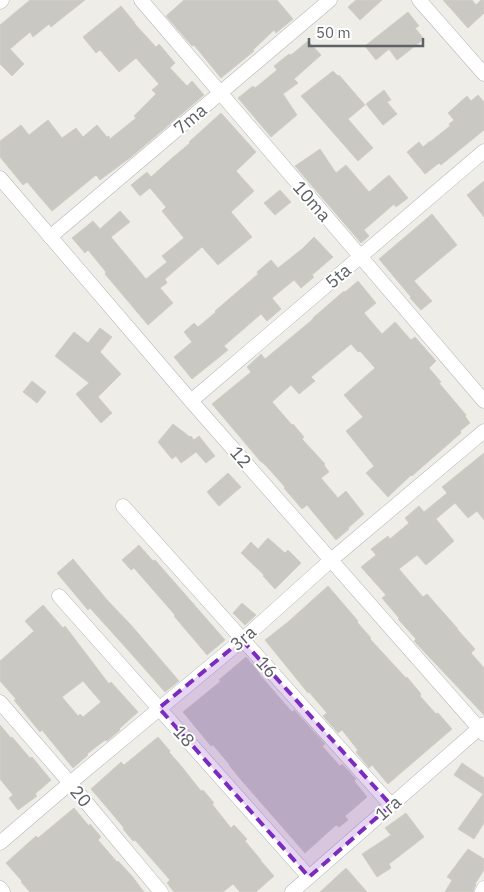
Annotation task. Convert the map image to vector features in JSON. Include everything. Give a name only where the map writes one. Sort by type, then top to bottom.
[{"type":"street","name":"10ma","points":[[141,0],[484,401]]},
{"type":"street","name":"7ma","points":[[50,237],[330,0]]},
{"type":"street","points":[[419,0],[484,74]]},
{"type":"street","name":"5ta","points":[[192,401],[484,150]]},
{"type":"street","name":"12","points":[[0,178],[331,560],[482,728]]},
{"type":"street","name":"3ra","points":[[0,843],[242,640],[331,560],[484,431]]},
{"type":"street","name":"16","points":[[123,506],[391,805]]},
{"type":"street","name":"18","points":[[59,596],[309,877]]},
{"type":"street","name":"20","points":[[0,702],[161,892]]},
{"type":"street","name":"1ra","points":[[292,892],[482,728]]},
{"type":"street","points":[[0,888],[3,892]]},
{"type":"street","points":[[482,892],[484,888]]},
{"type":"highlighted area","points":[[242,640],[391,805],[309,877],[159,708]]},
{"type":"building","points":[[30,0],[85,0],[51,27],[49,24],[33,37],[30,32],[10,49],[24,64],[12,76],[0,64],[0,25]]},
{"type":"building","points":[[184,0],[277,0],[293,19],[276,33],[274,30],[254,51],[221,78],[194,45],[192,46],[166,16]]},
{"type":"building","points":[[356,0],[382,0],[360,20],[348,7]]},
{"type":"building","points":[[443,0],[472,0],[476,5],[481,0],[484,0],[484,13],[468,28]]},
{"type":"building","points":[[121,6],[156,47],[159,44],[175,63],[170,68],[187,86],[192,81],[204,95],[131,157],[100,180],[96,175],[52,211],[27,182],[23,185],[0,157],[0,141],[21,125],[29,135],[48,120],[62,138],[76,128],[83,137],[97,125],[110,139],[136,118],[134,116],[156,94],[152,90],[159,84],[136,58],[119,72],[100,50],[96,53],[83,37]]},
{"type":"building","points":[[408,12],[419,26],[415,28],[424,39],[397,60],[389,49],[376,60],[365,46]]},
{"type":"building","points":[[308,41],[321,55],[294,79],[298,83],[283,94],[297,115],[271,137],[238,98],[253,86],[255,88],[277,70],[274,66]]},
{"type":"building","points":[[333,71],[339,75],[365,105],[348,119],[373,148],[358,161],[301,96]]},
{"type":"building","points":[[384,90],[391,100],[387,102],[397,114],[383,125],[366,104]]},
{"type":"building","points":[[478,95],[484,102],[484,130],[441,165],[439,163],[425,174],[407,152],[419,142],[423,147],[450,126],[449,124],[454,120],[448,113],[467,96],[471,101]]},
{"type":"building","points":[[221,113],[256,152],[236,171],[254,191],[231,212],[252,237],[218,265],[202,247],[165,279],[167,283],[160,288],[173,303],[148,325],[105,274],[106,272],[88,250],[85,253],[72,238],[93,221],[100,229],[120,211],[130,222],[111,237],[146,279],[167,262],[162,256],[184,238],[162,211],[166,207],[150,188],[140,196],[131,185],[147,172],[151,177]]},
{"type":"building","points":[[320,149],[336,173],[346,165],[369,192],[389,175],[408,198],[396,207],[394,204],[364,230],[369,236],[361,243],[295,166]]},
{"type":"building","points":[[484,181],[484,217],[467,195]]},
{"type":"building","points":[[280,190],[291,202],[275,215],[264,203]]},
{"type":"building","points":[[432,214],[457,245],[414,281],[432,301],[421,310],[379,259]]},
{"type":"building","points":[[314,237],[333,257],[312,275],[314,277],[301,288],[294,280],[272,298],[281,309],[267,321],[261,314],[224,346],[228,350],[192,379],[174,357],[192,342],[184,332],[194,323],[198,327],[258,274],[257,272],[271,260],[278,268]]},
{"type":"building","points":[[358,281],[376,303],[364,313],[382,334],[395,322],[411,340],[415,337],[436,361],[429,368],[466,415],[470,423],[388,497],[366,473],[374,466],[346,431],[363,417],[344,395],[375,368],[351,344],[311,377],[315,381],[299,394],[291,385],[272,402],[293,424],[304,437],[302,439],[325,464],[329,472],[321,478],[338,498],[346,491],[364,514],[336,540],[307,505],[302,509],[212,404],[251,372],[247,367],[261,354],[265,359]]},
{"type":"building","points":[[100,328],[112,337],[100,352],[121,374],[98,397],[112,413],[101,423],[76,394],[89,383],[55,356],[74,332],[88,343]]},
{"type":"building","points":[[32,381],[46,392],[37,403],[23,392]]},
{"type":"building","points":[[173,424],[194,440],[199,436],[215,456],[206,463],[196,452],[181,463],[176,456],[172,459],[158,442]]},
{"type":"building","points":[[484,453],[484,520],[477,511],[468,518],[455,503],[436,519],[454,541],[426,565],[417,555],[399,569],[423,597],[427,594],[475,649],[471,653],[484,668],[484,715],[414,641],[416,639],[382,598],[386,595],[361,567],[376,555],[371,549],[388,536],[390,539],[409,523],[405,518],[419,506],[424,512],[447,493],[442,487]]},
{"type":"building","points":[[228,473],[241,487],[219,506],[207,492]]},
{"type":"building","points":[[268,538],[285,553],[288,550],[301,563],[275,589],[264,575],[241,553],[251,542],[258,549]]},
{"type":"building","points":[[139,545],[153,561],[155,560],[225,640],[207,655],[134,568],[131,570],[122,560]]},
{"type":"building","points":[[73,559],[179,681],[165,692],[90,608],[88,610],[57,573]]},
{"type":"building","points":[[328,586],[358,621],[370,639],[407,677],[421,694],[420,696],[452,729],[388,784],[372,765],[369,768],[342,730],[338,733],[323,716],[327,713],[308,693],[265,640]]},
{"type":"building","points":[[242,603],[256,615],[245,625],[233,613]]},
{"type":"building","points":[[43,605],[63,628],[65,626],[109,684],[111,682],[138,712],[120,730],[87,754],[73,768],[42,730],[40,732],[0,681],[0,661],[34,631],[25,621]],"holes":[[[83,681],[101,702],[83,717],[80,714],[78,716],[62,697]]]},
{"type":"building","points":[[246,657],[292,712],[294,710],[325,744],[322,746],[340,766],[342,764],[356,779],[354,781],[367,797],[345,816],[348,820],[339,827],[336,825],[305,853],[183,712],[221,681],[219,680]]},
{"type":"building","points":[[0,725],[30,758],[32,757],[51,780],[35,794],[37,796],[18,810],[9,798],[13,795],[0,779]]},
{"type":"building","points":[[158,737],[201,791],[203,790],[214,803],[212,804],[231,828],[234,825],[247,839],[245,841],[274,876],[256,892],[240,892],[233,884],[223,892],[174,892],[167,883],[170,880],[135,840],[133,841],[91,789],[121,762],[124,765]]},
{"type":"building","points":[[462,763],[484,778],[484,823],[474,839],[458,829],[483,794],[454,775]]},
{"type":"building","points":[[74,808],[101,837],[98,840],[132,876],[144,892],[30,892],[21,882],[6,863],[36,836],[38,838]]},
{"type":"building","points":[[406,813],[424,837],[389,864],[391,868],[377,877],[362,854],[391,835],[385,828]]},
{"type":"building","points":[[468,849],[484,859],[484,870],[475,884],[473,892],[445,892],[452,880],[447,877]]},
{"type":"building","points":[[346,868],[367,892],[320,892]]}]
